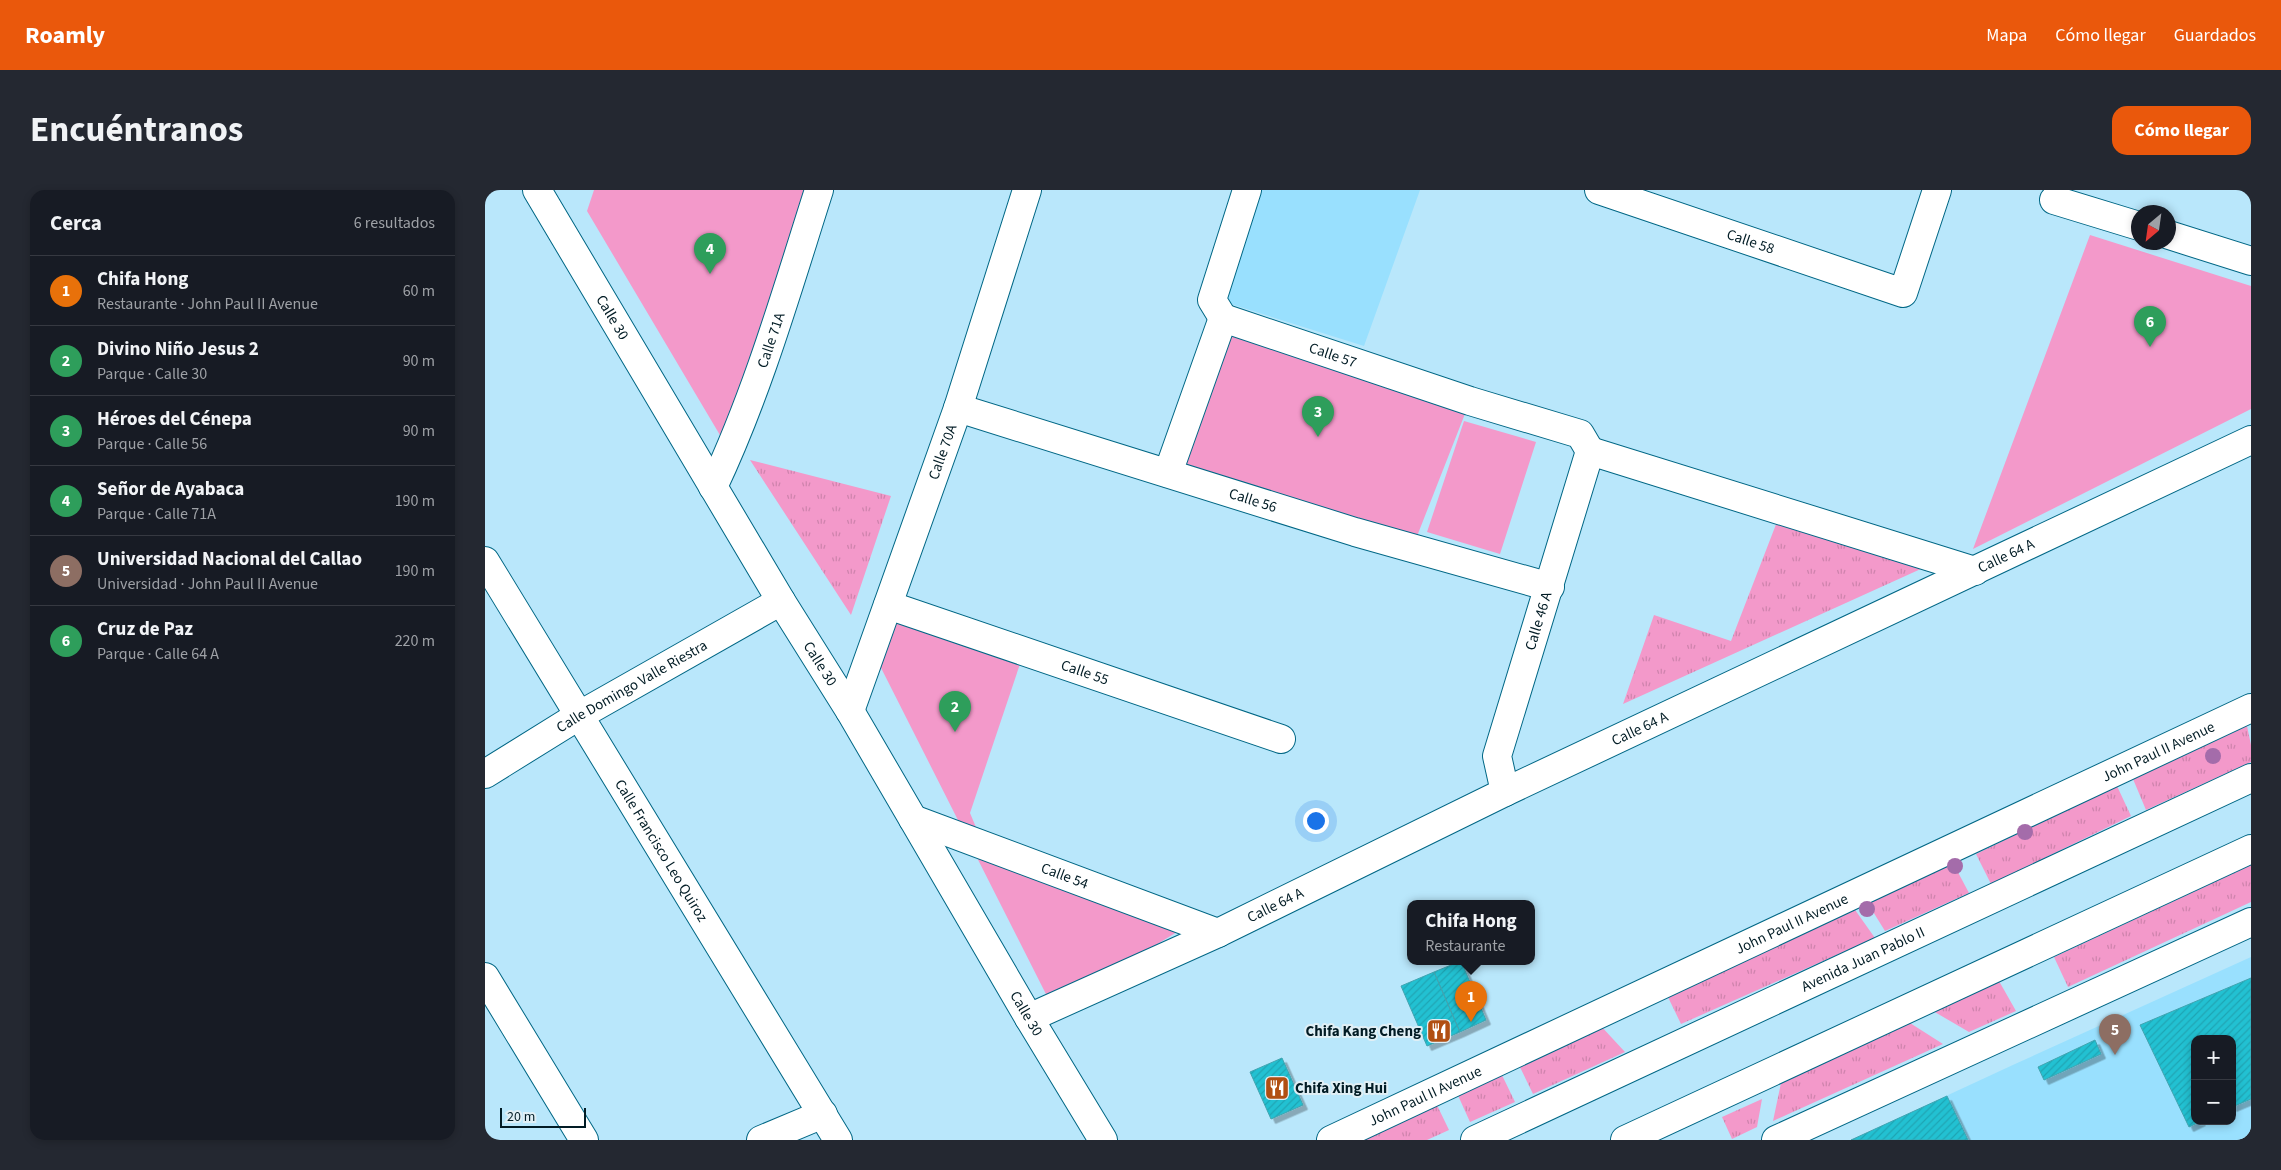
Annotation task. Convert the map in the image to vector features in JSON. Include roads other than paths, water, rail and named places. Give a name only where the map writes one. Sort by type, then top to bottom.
[{"type":"street","name":"Calle 30","points":[[537,190],[781,601],[851,711],[1029,1018],[1103,1140]]},
{"type":"street","name":"Calle 71A","points":[[713,488],[730,452],[772,338],[819,190]]},
{"type":"street","name":"Calle 70A","points":[[851,711],[957,408],[1027,190]]},
{"type":"street","points":[[1167,473],[1223,318],[1212,300],[1247,190]]},
{"type":"street","name":"Calle 58","points":[[1599,190],[1903,293],[1937,190]]},
{"type":"street","points":[[2054,200],[2131,224]]},
{"type":"street","points":[[2176,237],[2251,261]]},
{"type":"street","name":"Calle 57","points":[[1223,318],[1470,401],[1580,434],[1590,451]]},
{"type":"street","name":"Calle 56","points":[[957,408],[1355,532],[1550,587]]},
{"type":"street","name":"Calle 64 A","points":[[1029,1018],[1218,933],[1505,792],[2251,440]]},
{"type":"street","points":[[1590,451],[1975,571]]},
{"type":"street","name":"Calle 46 A","points":[[1505,792],[1497,756],[1590,451]]},
{"type":"street","name":"Calle Francisco Leo Quiroz","points":[[485,561],[838,1140]]},
{"type":"street","name":"Calle Domingo Valle Riestra","points":[[485,774],[580,715],[781,601]]},
{"type":"street","name":"Calle 55","points":[[888,605],[1281,738]]},
{"type":"street","name":"John Paul II Avenue","points":[[1331,1140],[2251,708]]},
{"type":"street","name":"Avenida Juan Pablo II","points":[[1475,1140],[2251,778]]},
{"type":"street","name":"Calle 54","points":[[913,819],[1218,933]]},
{"type":"street","points":[[1625,1140],[2251,849]]},
{"type":"street","points":[[1776,1140],[2251,922]]},
{"type":"street","points":[[485,977],[583,1140]]},
{"type":"street","points":[[761,1140],[823,1114]]},
{"type":"place","name":"Señor de Ayabaca","points":[[710,274]]},
{"type":"place","name":"Cruz de Paz","points":[[2150,347]]},
{"type":"place","name":"Héroes del Cénepa","points":[[1318,437]]},
{"type":"place","name":"Divino Niño Jesus 2","points":[[955,732]]},
{"type":"place","name":"Chifa Hong","points":[[1471,1022]]},
{"type":"place","name":"Chifa Kang Cheng","points":[[1439,1031]]},
{"type":"place","name":"Universidad Nacional del Callao","points":[[2115,1055]]},
{"type":"place","name":"Chifa Xing Hui","points":[[1277,1088]]}]
